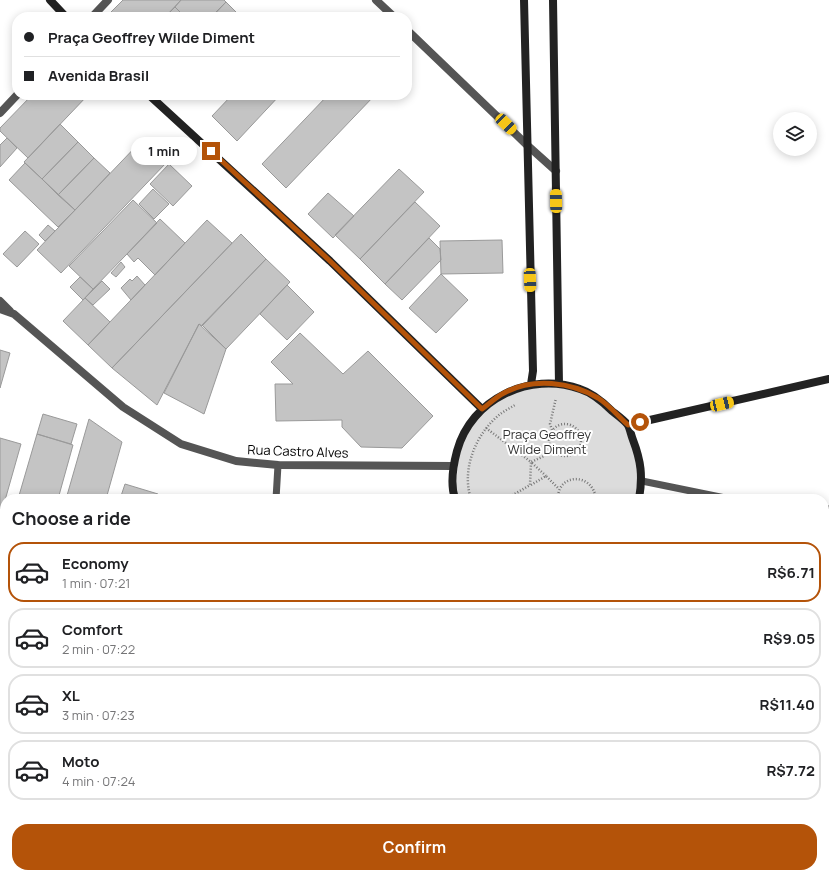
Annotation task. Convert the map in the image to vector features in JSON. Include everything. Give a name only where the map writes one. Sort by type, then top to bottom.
[{"type":"main road","points":[[50,0],[61,12]]},
{"type":"main road","points":[[524,0],[532,363],[531,384]]},
{"type":"main road","points":[[553,0],[559,384]]},
{"type":"main road","points":[[154,100],[330,261],[482,409]]},
{"type":"main road","points":[[628,425],[829,379]]},
{"type":"main road","points":[[455,494],[453,466],[460,440],[469,424],[482,409],[505,392],[531,384],[559,384],[580,389],[600,399],[628,425],[640,456],[642,481],[640,494]]},
{"type":"street","points":[[97,12],[108,0]]},
{"type":"street","points":[[376,0],[389,12]]},
{"type":"street","points":[[412,35],[556,171]]},
{"type":"street","points":[[0,113],[12,100]]},
{"type":"street","points":[[0,300],[14,314]]},
{"type":"street","name":"Rua Castro Alves","points":[[0,309],[14,314],[123,407],[180,444],[236,461],[278,465],[453,466]]},
{"type":"lane","points":[[276,494],[278,465]]},
{"type":"lane","points":[[642,481],[706,494]]},
{"type":"path","points":[[550,398],[564,400]]},
{"type":"path","points":[[531,462],[544,456],[552,430],[550,424],[556,398]]},
{"type":"path","points":[[470,494],[468,473],[473,451],[486,428],[500,414],[517,404]]},
{"type":"path","points":[[549,443],[554,453],[565,456],[575,453],[581,444],[580,433],[572,425],[561,424],[552,430]]},
{"type":"path","points":[[486,428],[531,462],[560,489]]},
{"type":"path","points":[[530,485],[531,462]]},
{"type":"path","points":[[515,494],[546,476]]},
{"type":"path","points":[[559,494],[560,489],[569,480],[582,479],[593,486],[595,494]]},
{"type":"green space","name":"Praça Geoffrey Wilde Diment","points":[[531,384],[580,389],[628,425],[640,456],[639,494],[455,494],[460,440],[482,409]]},
{"type":"building","points":[[123,0],[181,0],[170,12],[111,12]]},
{"type":"building","points":[[181,0],[224,0],[226,2],[216,12],[180,12],[175,7]]},
{"type":"building","points":[[226,2],[236,12],[217,12]]},
{"type":"building","points":[[175,7],[180,12],[170,12]]},
{"type":"building","points":[[27,100],[83,100],[28,158],[0,131],[0,128]]},
{"type":"building","points":[[227,100],[275,100],[237,141],[212,116]]},
{"type":"building","points":[[323,100],[370,100],[286,188],[262,164]]},
{"type":"building","points":[[60,124],[78,142],[42,179],[24,162]]},
{"type":"building","points":[[7,138],[17,148],[0,167],[0,145]]},
{"type":"building","points":[[142,140],[166,163],[61,273],[37,250]]},
{"type":"building","points":[[78,142],[94,158],[58,195],[42,179]]},
{"type":"building","points":[[94,158],[110,173],[75,210],[58,195]]},
{"type":"building","points":[[25,163],[75,210],[58,227],[9,180]]},
{"type":"building","points":[[169,164],[192,186],[173,206],[150,184]]},
{"type":"building","points":[[399,169],[424,192],[360,259],[335,235]]},
{"type":"building","points":[[153,189],[169,204],[154,219],[139,204]]},
{"type":"building","points":[[328,193],[354,216],[333,238],[308,214]]},
{"type":"building","points":[[133,200],[157,223],[93,289],[69,266]]},
{"type":"building","points":[[415,202],[440,226],[385,284],[360,259]]},
{"type":"building","points":[[160,219],[185,243],[155,275],[138,258],[134,262],[127,254]]},
{"type":"building","points":[[207,220],[232,243],[112,368],[88,345]]},
{"type":"building","points":[[48,225],[55,231],[45,241],[39,235]]},
{"type":"building","points":[[25,231],[39,244],[17,267],[3,254]]},
{"type":"building","points":[[241,234],[266,259],[202,326],[199,324],[157,405],[112,368]]},
{"type":"building","points":[[429,238],[440,249],[441,260],[402,300],[385,284]]},
{"type":"building","points":[[502,240],[503,273],[441,274],[440,241]]},
{"type":"building","points":[[266,259],[290,282],[226,349],[202,325]]},
{"type":"building","points":[[121,262],[125,267],[116,277],[111,273]]},
{"type":"building","points":[[441,274],[468,300],[436,333],[409,308]]},
{"type":"building","points":[[137,276],[145,285],[131,300],[121,288],[130,279],[132,281]]},
{"type":"building","points":[[80,277],[93,289],[83,300],[70,287]]},
{"type":"building","points":[[102,281],[110,289],[93,305],[85,298]]},
{"type":"building","points":[[287,285],[314,312],[287,340],[260,314]]},
{"type":"building","points":[[85,298],[110,322],[88,345],[63,321]]},
{"type":"building","points":[[199,324],[226,349],[204,414],[164,393]]},
{"type":"building","points":[[300,333],[343,374],[368,351],[433,416],[402,448],[361,447],[342,427],[342,420],[276,421],[275,384],[293,384],[271,362]]},
{"type":"building","points":[[0,350],[10,353],[0,388]]},
{"type":"building","points":[[43,414],[77,424],[71,444],[37,434]]},
{"type":"building","points":[[89,419],[122,442],[107,494],[67,494]]},
{"type":"building","points":[[37,434],[73,445],[59,494],[19,494]]},
{"type":"building","points":[[0,438],[21,444],[7,494],[0,494]]},
{"type":"building","points":[[125,484],[158,494],[122,494]]},
{"type":"route","points":[[211,151],[330,261],[482,409],[505,392],[531,384],[559,384],[580,389],[600,399],[628,425],[640,422]]}]
